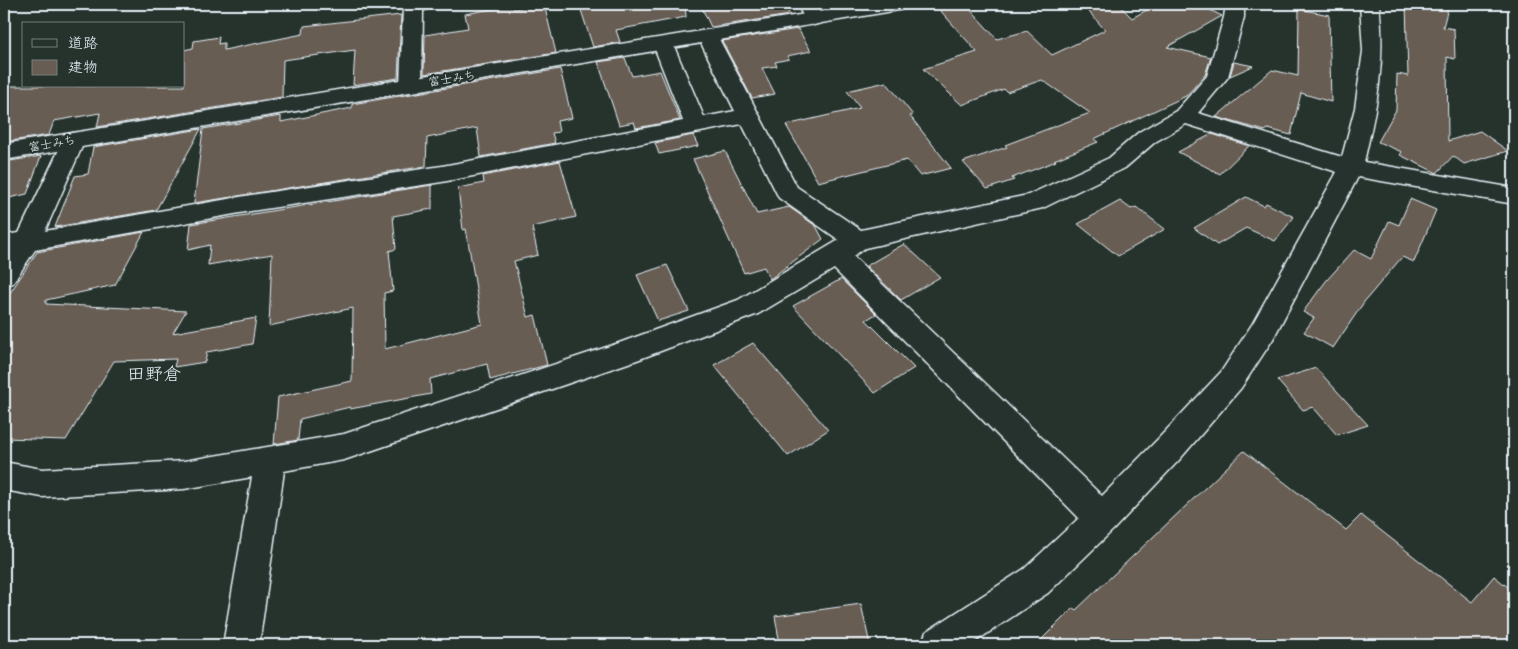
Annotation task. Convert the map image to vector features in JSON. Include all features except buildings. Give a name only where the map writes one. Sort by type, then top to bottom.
[{"type":"main road","points":[[411,86],[413,8],[422,4]]},
{"type":"main road","name":"富士みち","points":[[4,152],[708,37],[810,11],[899,4]]},
{"type":"main road","points":[[4,476],[52,483],[184,475],[344,447],[627,352],[748,306],[846,248],[1034,202],[1117,162],[1146,137],[1184,116],[1218,77],[1234,17],[1235,4]]},
{"type":"main road","points":[[938,645],[1036,581],[1102,518],[1169,449],[1231,380],[1264,331],[1350,168],[1366,108],[1373,51],[1370,4]]},
{"type":"main road","points":[[708,37],[788,192],[846,248],[1033,452],[1102,518]]},
{"type":"main road","points":[[663,44],[696,126]]},
{"type":"main road","points":[[16,242],[45,240],[251,203],[442,174],[748,116]]},
{"type":"main road","points":[[1184,116],[1350,168],[1514,196]]},
{"type":"main road","points":[[4,276],[16,242],[74,140]]},
{"type":"main road","points":[[241,645],[270,460]]},
{"type":"district","name":"田野倉","points":[[154,374]]}]
